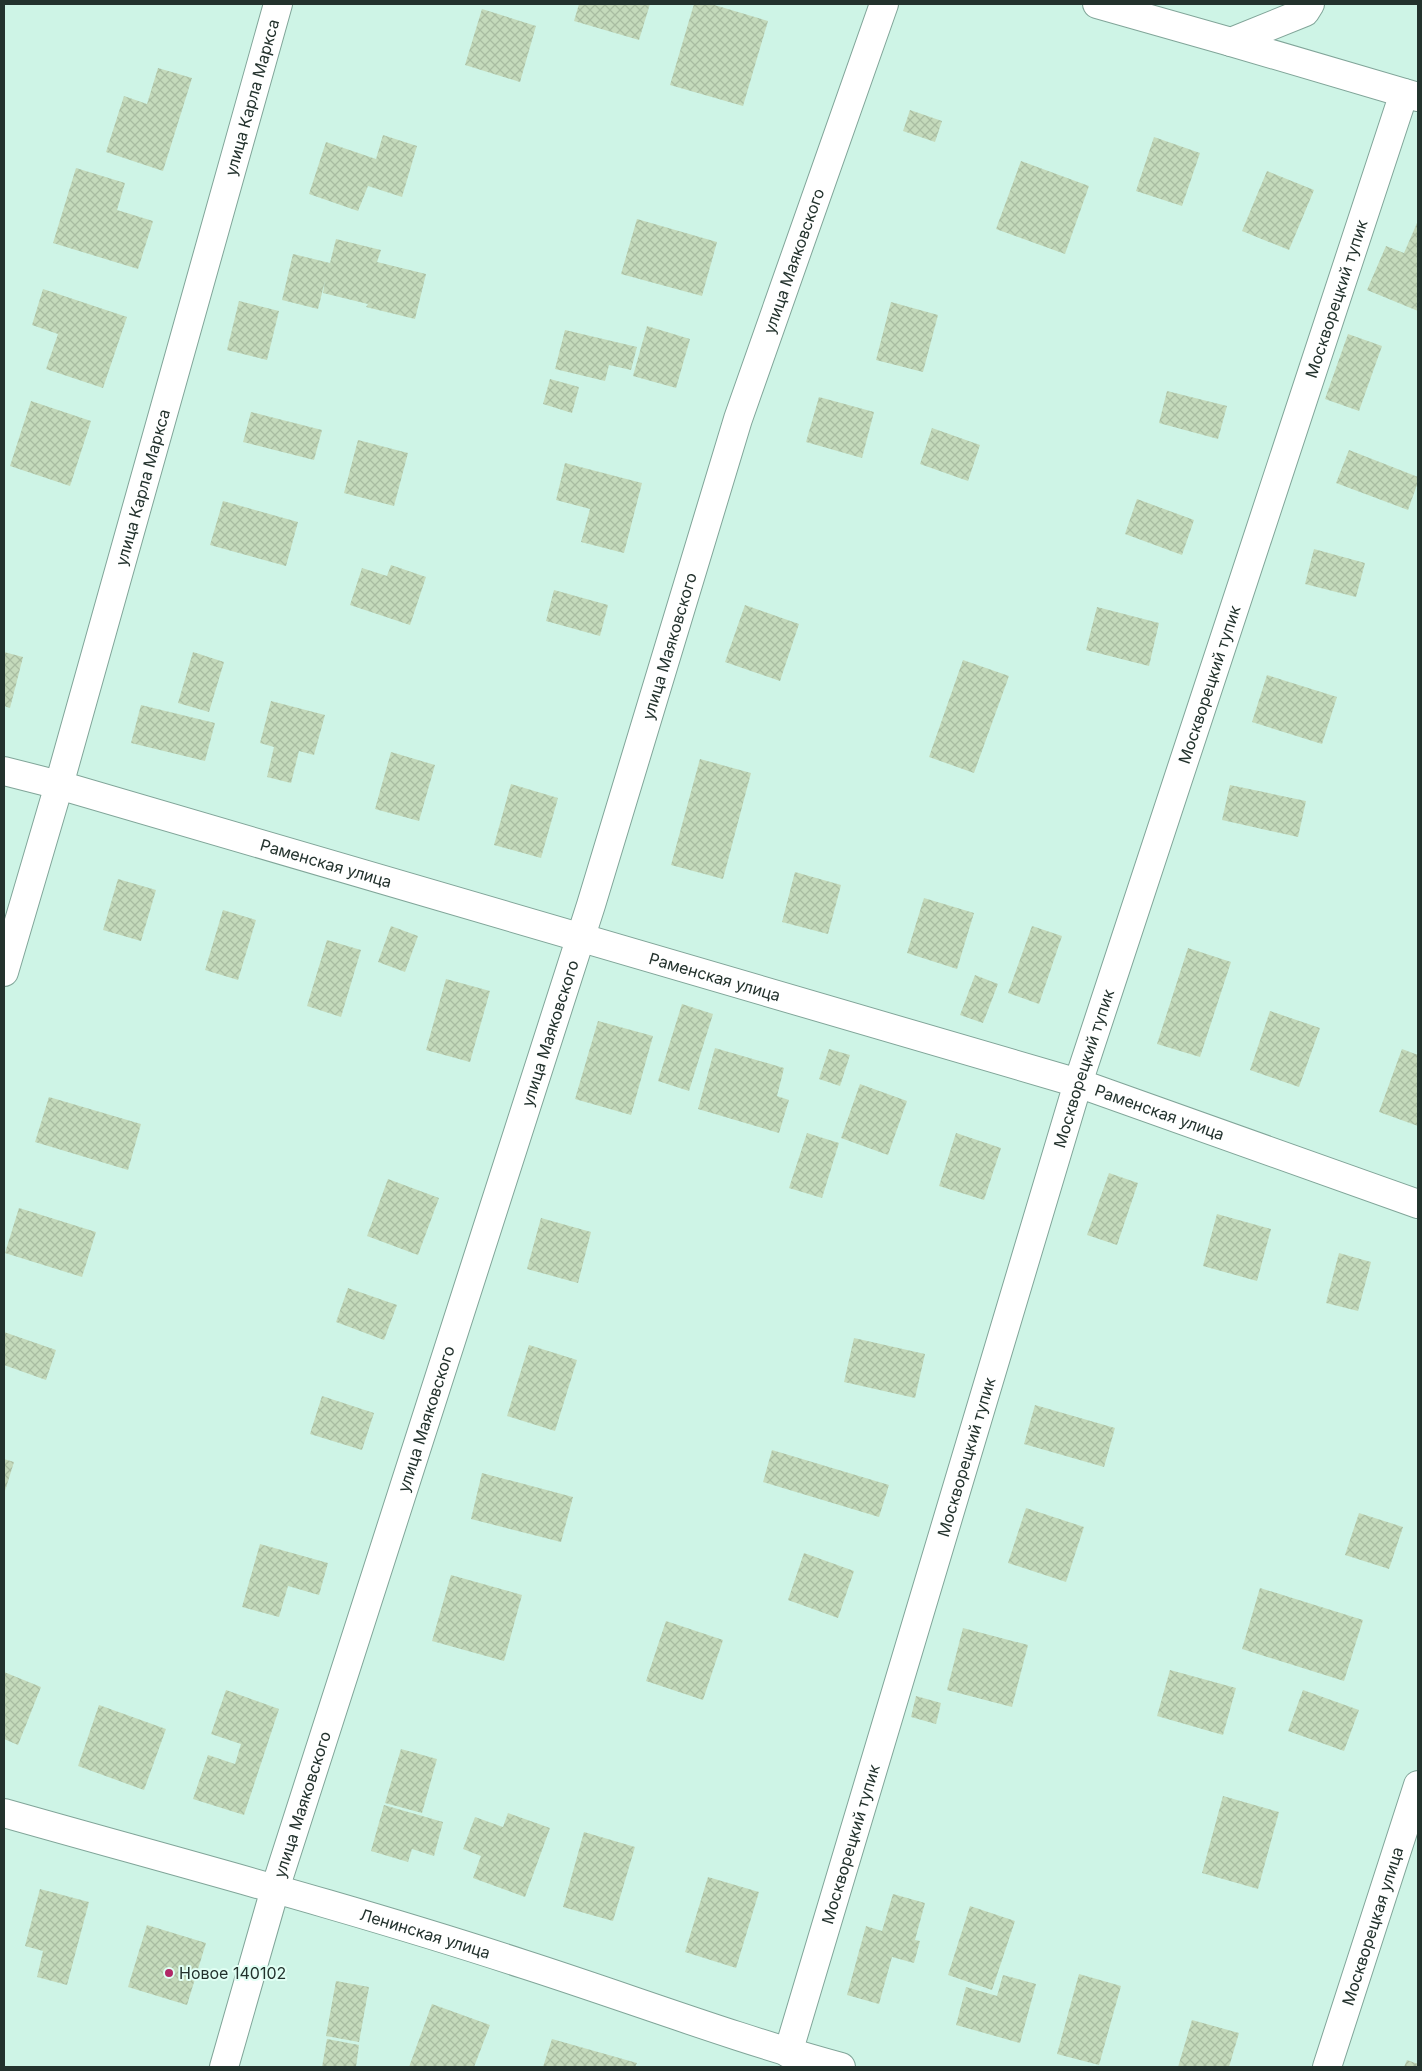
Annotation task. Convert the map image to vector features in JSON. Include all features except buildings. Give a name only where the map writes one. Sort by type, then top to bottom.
[{"type":"street","name":"улица Карла Маркса","points":[[4,972],[59,785],[278,4]]},
{"type":"street","name":"улица Маяковского","points":[[224,2067],[275,1889],[596,886],[738,419],[884,4]]},
{"type":"street","points":[[1097,4],[1411,95]]},
{"type":"street","points":[[1231,42],[1305,12],[1310,4]]},
{"type":"street","name":"Москворецкий тупик","points":[[788,2053],[1078,1083],[1411,95]]},
{"type":"street","name":"Раменская улица","points":[[4,771],[59,785],[1078,1083],[1418,1204]]},
{"type":"street","name":"Москворецкая улица","points":[[1327,2067],[1418,1786]]},
{"type":"street","name":"Ленинская улица","points":[[4,1814],[275,1889],[522,1964],[788,2053],[841,2067]]},
{"type":"place","name":"Новое 140102","points":[[169,1973]]}]
